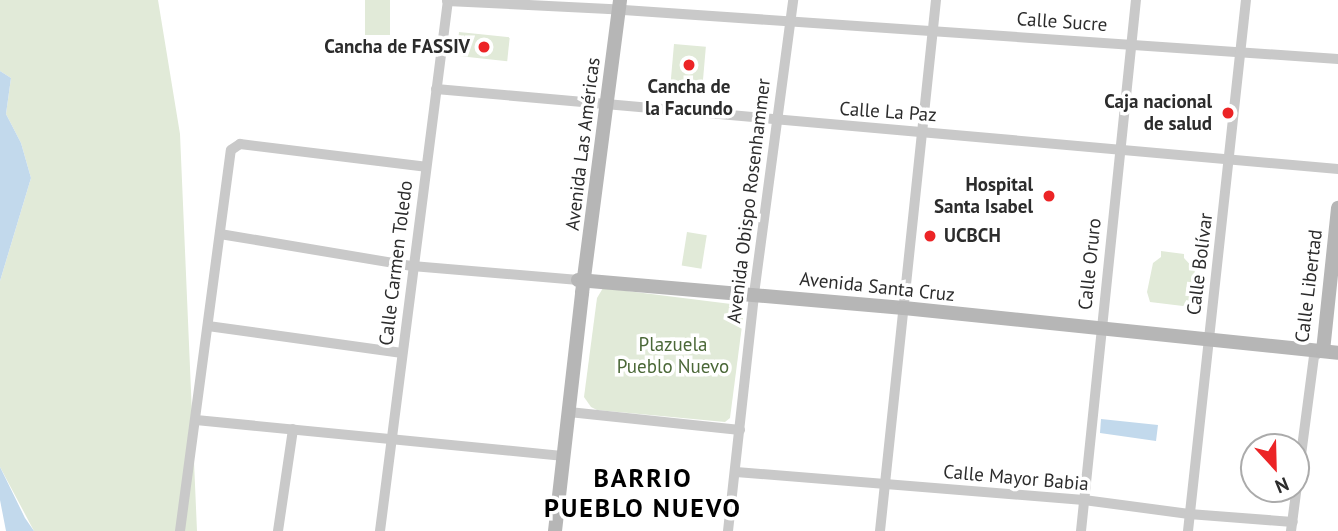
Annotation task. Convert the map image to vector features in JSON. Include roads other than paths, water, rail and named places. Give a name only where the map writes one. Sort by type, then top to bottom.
[{"type":"main road","name":"Avenida Las Américas","points":[[555,531],[615,5]]},
{"type":"main road","name":"Calle Libertad","points":[[1331,352],[1338,208]]},
{"type":"main road","name":"Avenida Santa Cruz","points":[[582,284],[754,294],[1331,352]]},
{"type":"street","name":"Avenida Obispo Rosenhammer","points":[[728,531],[754,294],[793,0]]},
{"type":"street","points":[[880,531],[936,0]]},
{"type":"street","name":"Calle Oruro","points":[[1081,531],[1136,0]]},
{"type":"street","name":"Calle Bolívar","points":[[1188,531],[1246,0]]},
{"type":"street","name":"Calle Sucre","points":[[447,1],[615,5],[789,24],[933,30],[1338,59]]},
{"type":"street","name":"Calle Carmen Toledo","points":[[380,531],[447,1]]},
{"type":"street","name":"Calle La Paz","points":[[436,89],[777,121],[1230,157],[1338,169]]},
{"type":"street","points":[[180,531],[231,150],[234,145],[426,167]]},
{"type":"street","name":"Avenida Santa Cruz","points":[[220,234],[412,266],[582,284]]},
{"type":"street","points":[[208,326],[402,354]]},
{"type":"street","name":"Calle Libertad","points":[[1292,527],[1314,356],[1331,352]]},
{"type":"street","points":[[569,412],[740,430]]},
{"type":"street","points":[[196,420],[564,456]]},
{"type":"street","points":[[278,531],[293,429]]},
{"type":"street","name":"Calle Mayor Babia","points":[[736,472],[1084,500],[1292,527]]},
{"type":"water","points":[[0,71],[11,78],[6,114],[21,143],[31,178],[0,281]]},
{"type":"water","points":[[1101,419],[1158,425],[1156,441],[1100,433]]},
{"type":"water","points":[[0,467],[34,531],[6,531],[0,500]]},
{"type":"place","name":"Cancha de FASSIV","points":[[484,47]]},
{"type":"place","name":"Cancha de la Facundo","points":[[689,65]]},
{"type":"place","name":"Caja nacional de salud","points":[[1228,113]]},
{"type":"place","name":"Hospital Santa Isabel","points":[[1049,196]]},
{"type":"place","name":"UCBCH","points":[[930,236]]},
{"type":"district","name":"BARRIO PUEBLO NUEVO","points":[[643,493]]},
{"type":"park label","name":"Plazuela Pueblo Nuevo","points":[[673,356]]}]
